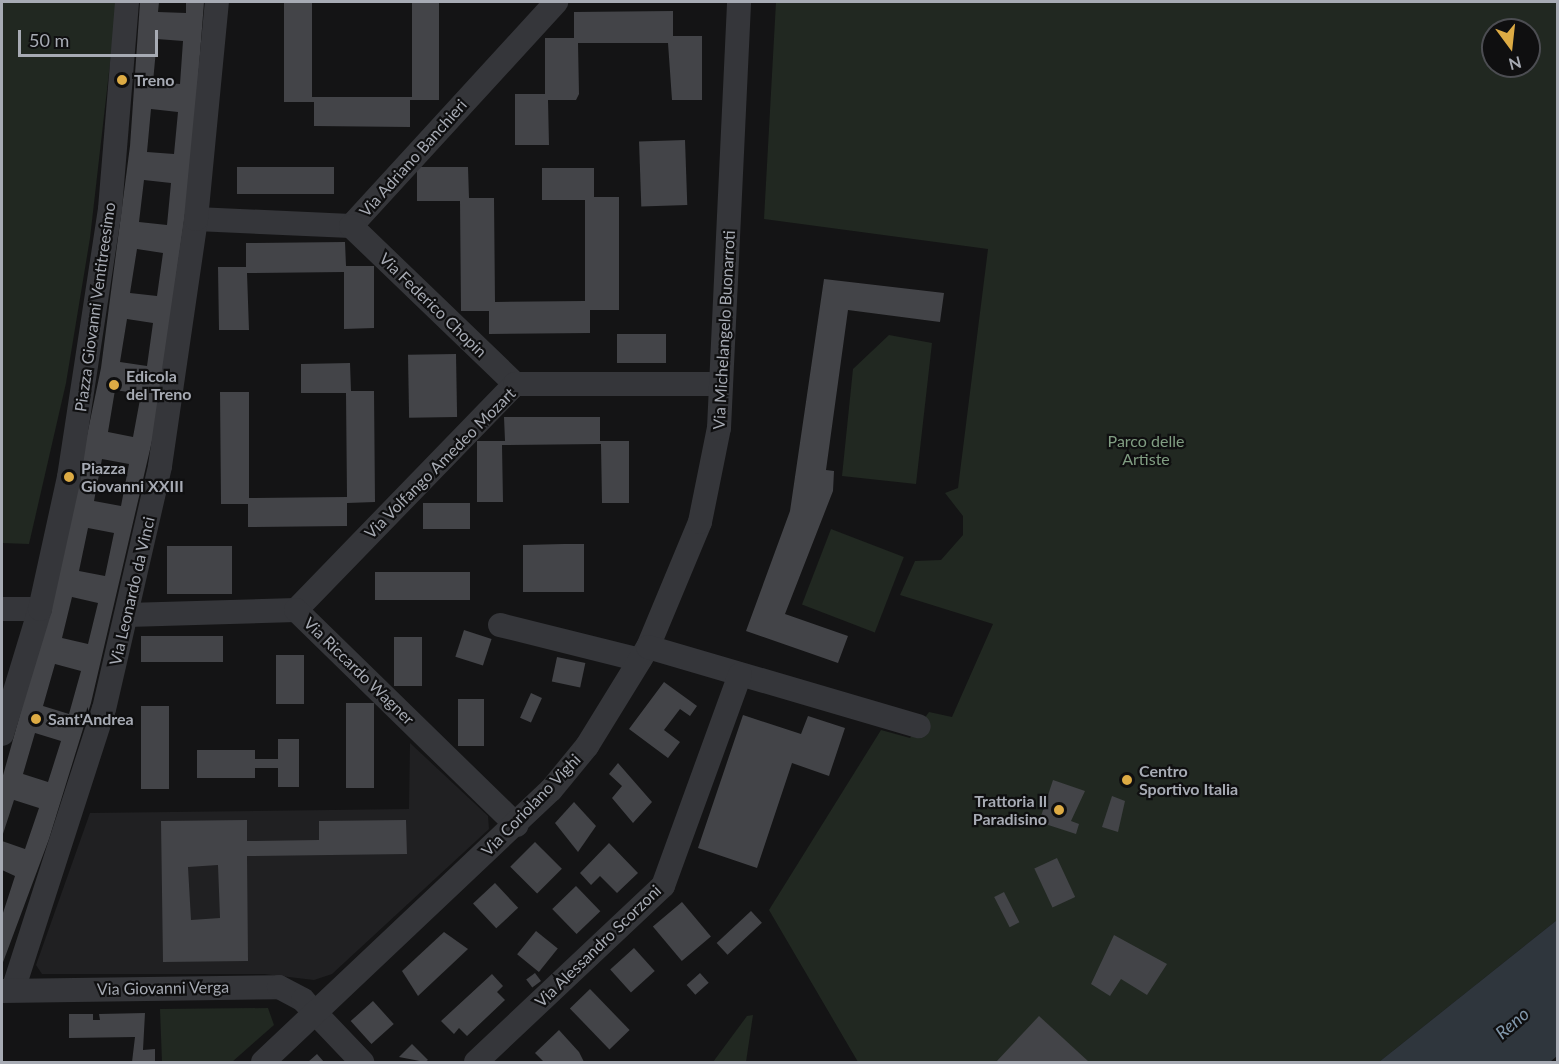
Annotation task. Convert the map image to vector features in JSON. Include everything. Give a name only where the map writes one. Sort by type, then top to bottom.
[{"type":"street","name":"Piazza Giovanni Ventitreesimo","points":[[2,734],[40,609],[98,299],[128,2]]},
{"type":"street","name":"Via Leonardo da Vinci","points":[[7,991],[74,810],[127,615],[166,435],[196,219],[217,2]]},
{"type":"street","name":"Via Adriano Banchieri","points":[[196,219],[351,226],[556,2]]},
{"type":"street","name":"Via Michelangelo Buonarroti","points":[[644,653],[700,522],[721,384],[739,2]]},
{"type":"street","name":"Via Federico Chopin","points":[[351,226],[515,384]]},
{"type":"street","name":"Via Volfango Amedeo Mozart","points":[[296,610],[515,384],[721,384]]},
{"type":"street","points":[[2,609],[40,609]]},
{"type":"street","name":"Via Riccardo Wagner","points":[[127,615],[296,610],[516,825]]},
{"type":"street","points":[[500,625],[644,653],[740,675],[918,726]]},
{"type":"street","name":"Via Coriolano Vighi","points":[[263,1062],[516,825],[587,746],[644,653]]},
{"type":"street","name":"Via Alessandro Scorzoni","points":[[476,1062],[663,886],[740,675]]},
{"type":"street","name":"Via Giovanni Verga","points":[[7,991],[279,987],[292,992],[315,1014]]},
{"type":"street","points":[[315,1014],[362,1062]]},
{"type":"shaded area","points":[[410,743],[488,816],[489,829],[332,974],[314,980],[264,974],[42,974],[36,965],[90,813],[409,809]]},
{"type":"green space","points":[[2,2],[117,2],[90,238],[66,383],[29,544],[2,543]]},
{"type":"green space","name":"Parco delle Artiste","points":[[776,2],[1557,2],[1557,920],[1379,1062],[858,1062],[769,910],[881,730],[910,738],[929,712],[952,717],[993,624],[900,595],[915,561],[941,560],[963,535],[963,516],[945,493],[958,488],[988,249],[764,219]]},
{"type":"green space","points":[[889,335],[932,343],[916,484],[842,476],[853,369]]},
{"type":"green space","points":[[831,529],[904,557],[875,633],[802,605]]},
{"type":"green space","points":[[268,1008],[274,1025],[232,1062],[162,1062],[160,1009]]},
{"type":"green space","points":[[753,1015],[746,1062],[713,1062],[747,1016]]},
{"type":"water","name":"Reno","points":[[1557,920],[1557,1056],[1550,1062],[1379,1062]]},
{"type":"building","points":[[140,2],[159,2],[158,12],[186,13],[186,2],[204,2],[191,171],[155,428],[91,703],[49,839],[2,965],[2,916],[15,876],[2,870],[2,841],[25,849],[39,808],[14,800],[2,837],[2,779],[55,589],[101,368],[130,146]],"holes":[[[157,39],[183,41],[180,84],[153,82]],[[151,109],[178,112],[174,154],[147,152]],[[144,180],[171,183],[167,225],[139,222]],[[137,249],[163,253],[157,296],[130,293]],[[127,319],[153,323],[147,366],[120,362]],[[115,390],[141,394],[133,437],[108,432]],[[102,459],[129,464],[121,506],[94,501]],[[88,528],[114,533],[105,576],[79,571]],[[72,597],[98,603],[88,644],[62,638]],[[55,664],[81,671],[69,714],[43,706]],[[35,733],[61,741],[48,782],[23,774]]]},
{"type":"building","points":[[284,2],[312,2],[312,97],[412,97],[412,2],[439,2],[439,100],[410,100],[410,127],[314,126],[314,102],[284,102]]},
{"type":"building","points":[[673,11],[673,36],[702,36],[702,100],[672,100],[668,43],[578,43],[579,94],[576,100],[548,100],[549,145],[515,145],[515,94],[545,94],[545,38],[574,38],[574,12]]},
{"type":"building","points":[[685,140],[687,205],[641,207],[639,142]]},
{"type":"building","points":[[237,167],[334,167],[334,194],[237,194]]},
{"type":"building","points":[[417,167],[468,167],[469,198],[494,198],[495,302],[585,301],[585,200],[542,200],[542,168],[594,168],[594,197],[619,197],[619,310],[590,310],[590,333],[489,334],[489,311],[461,311],[460,201],[417,201]]},
{"type":"building","points":[[345,242],[346,266],[374,266],[374,328],[344,329],[344,272],[247,273],[249,330],[219,330],[218,267],[246,267],[246,243]]},
{"type":"building","points":[[824,279],[944,293],[940,322],[848,310],[826,470],[834,471],[833,491],[785,614],[848,636],[838,663],[746,631],[790,511]]},
{"type":"building","points":[[617,334],[666,334],[666,363],[617,363]]},
{"type":"building","points":[[456,354],[457,417],[409,418],[408,355]]},
{"type":"building","points":[[350,363],[351,391],[374,391],[375,502],[347,503],[347,526],[248,527],[248,504],[221,504],[220,392],[249,392],[249,498],[347,497],[346,393],[301,393],[301,364]]},
{"type":"building","points":[[504,417],[600,417],[600,441],[629,441],[629,503],[602,503],[601,444],[502,445],[503,502],[477,502],[477,441],[505,441]]},
{"type":"building","points":[[423,503],[470,503],[470,529],[423,529]]},
{"type":"building","points":[[584,544],[584,592],[523,592],[523,545]]},
{"type":"building","points":[[167,546],[232,546],[232,594],[167,594]]},
{"type":"building","points":[[375,572],[470,572],[470,600],[375,600]]},
{"type":"building","points":[[464,630],[492,639],[483,666],[455,657]]},
{"type":"building","points":[[141,636],[223,636],[223,662],[141,662]]},
{"type":"building","points":[[394,637],[422,637],[422,686],[394,686]]},
{"type":"building","points":[[276,655],[304,655],[304,704],[276,704]]},
{"type":"building","points":[[557,657],[585,663],[580,687],[552,681]]},
{"type":"building","points":[[664,682],[697,706],[690,716],[680,709],[664,730],[680,742],[668,758],[629,729]]},
{"type":"building","points":[[531,693],[542,698],[531,723],[520,718]]},
{"type":"building","points":[[458,699],[484,699],[484,746],[458,746]]},
{"type":"building","points":[[346,703],[374,703],[374,788],[346,788]]},
{"type":"building","points":[[141,706],[169,706],[169,789],[141,789]]},
{"type":"building","points":[[743,715],[801,734],[808,716],[845,728],[829,776],[792,763],[757,868],[698,848]]},
{"type":"building","points":[[278,739],[299,739],[299,787],[278,787],[278,768],[255,768],[255,778],[197,778],[197,750],[255,750],[255,759],[278,759]]},
{"type":"building","points":[[618,763],[652,802],[633,823],[612,798],[622,786],[609,774]]},
{"type":"building","points":[[1053,780],[1085,791],[1071,821],[1079,824],[1076,834],[1039,822]]},
{"type":"building","points":[[1112,796],[1125,801],[1118,832],[1102,827]]},
{"type":"building","points":[[574,802],[596,826],[578,852],[555,823]]},
{"type":"building","points":[[247,820],[247,841],[319,840],[319,821],[406,820],[407,854],[247,856],[248,961],[163,962],[161,821]],"holes":[[[218,865],[220,918],[191,920],[188,867]]]},
{"type":"building","points":[[535,842],[562,869],[537,894],[510,867]]},
{"type":"building","points":[[609,843],[638,873],[617,893],[600,876],[591,885],[580,873]]},
{"type":"building","points":[[1057,858],[1075,897],[1053,908],[1034,869]]},
{"type":"building","points":[[495,883],[518,908],[496,928],[473,903]]},
{"type":"building","points":[[576,886],[600,911],[577,934],[552,909]]},
{"type":"building","points":[[1004,892],[1019,922],[1010,927],[994,897]]},
{"type":"building","points":[[682,902],[711,936],[682,961],[653,926]]},
{"type":"building","points":[[751,911],[762,923],[728,955],[717,943]]},
{"type":"building","points":[[536,931],[558,949],[539,972],[517,954]]},
{"type":"building","points":[[444,932],[468,949],[418,996],[402,971]]},
{"type":"building","points":[[1114,935],[1167,964],[1147,995],[1121,979],[1110,996],[1091,984]]},
{"type":"building","points":[[634,948],[655,971],[631,992],[610,969]]},
{"type":"building","points":[[535,973],[541,981],[532,988],[526,980]]},
{"type":"building","points":[[700,973],[709,983],[695,995],[687,985]]},
{"type":"building","points":[[492,974],[503,986],[497,992],[505,1000],[467,1036],[459,1028],[454,1034],[441,1021]]},
{"type":"building","points":[[590,989],[630,1030],[609,1049],[570,1008]]},
{"type":"building","points":[[373,1001],[394,1024],[371,1044],[351,1021]]},
{"type":"building","points":[[145,1013],[143,1050],[155,1049],[155,1062],[132,1062],[135,1037],[69,1038],[69,1014],[93,1014],[93,1020],[100,1020],[99,1014]]},
{"type":"building","points":[[1039,1016],[1089,1062],[996,1062]]},
{"type":"building","points":[[559,1030],[579,1052],[584,1062],[544,1062],[535,1053]]},
{"type":"building","points":[[412,1044],[428,1060],[425,1062],[399,1057]]},
{"type":"building","points":[[317,1054],[324,1062],[308,1062]]},
{"type":"place","name":"Treno","points":[[122,80]]},
{"type":"place","name":"Edicola del Treno","points":[[114,385]]},
{"type":"place","name":"Piazza Giovanni XXIII","points":[[69,477]]},
{"type":"place","name":"Sant'Andrea","points":[[36,719]]},
{"type":"place","name":"Centro Sportivo Italia","points":[[1127,780]]},
{"type":"place","name":"Trattoria Il Paradisino","points":[[1059,810]]}]
